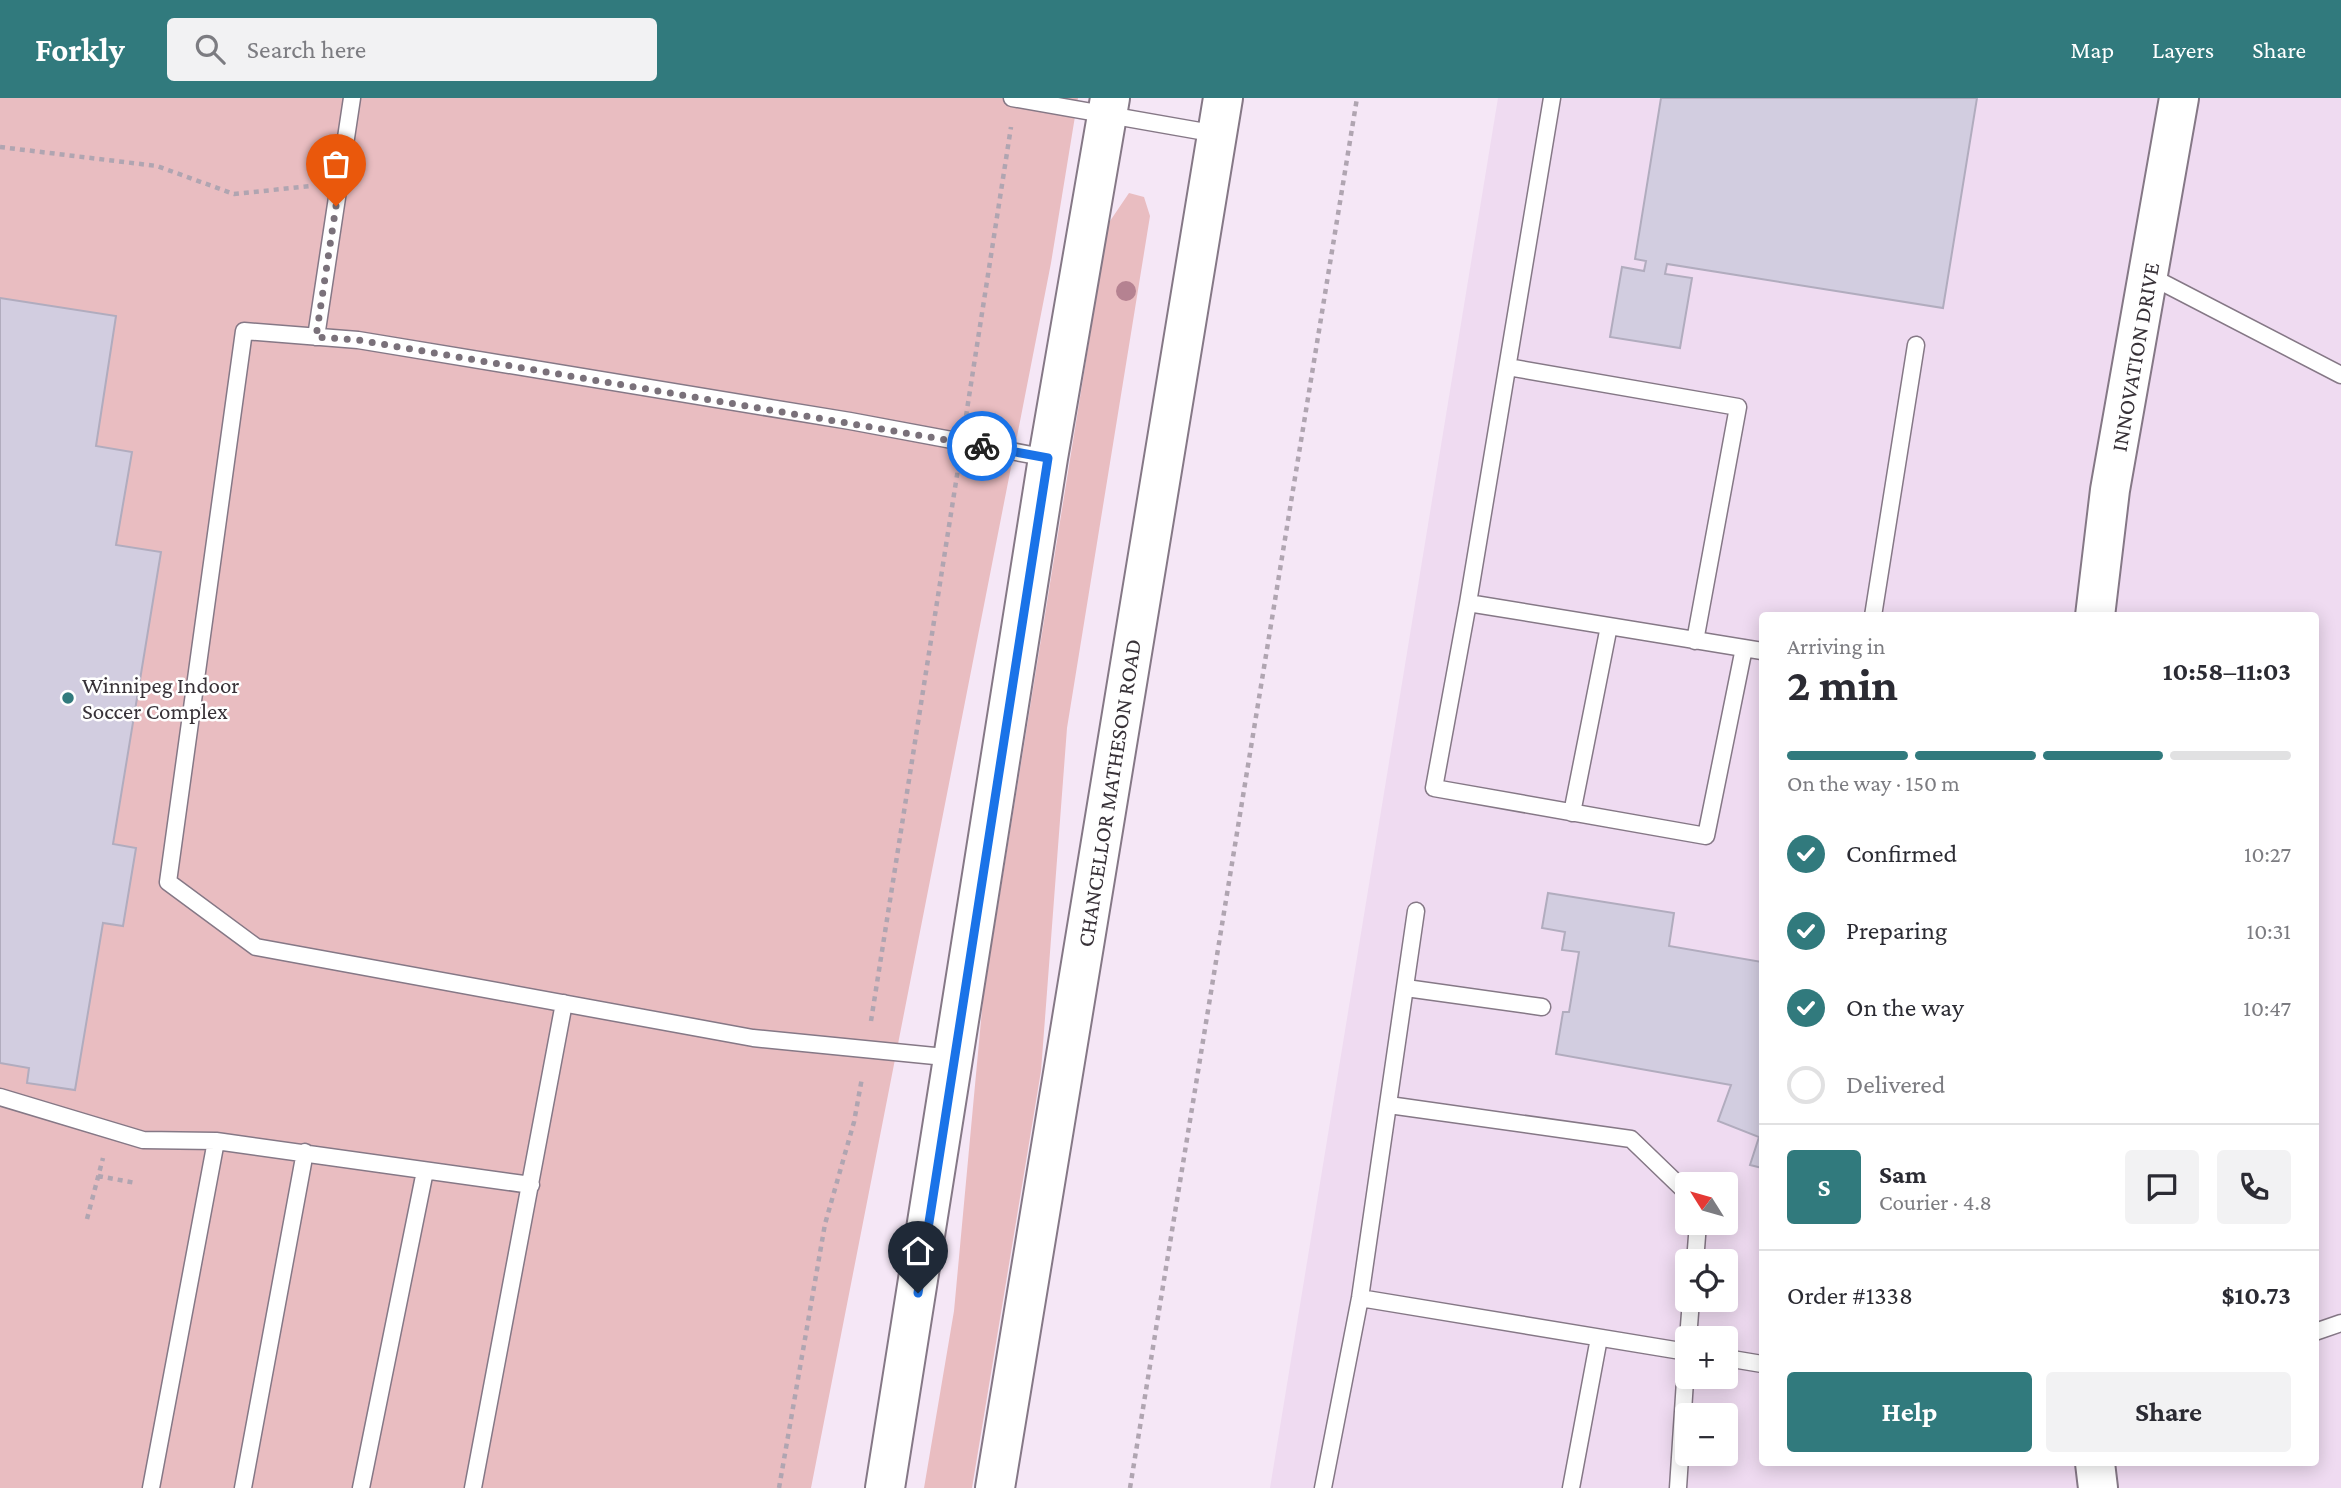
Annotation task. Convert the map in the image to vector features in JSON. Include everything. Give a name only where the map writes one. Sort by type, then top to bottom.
[{"type":"main road","name":"INNOVATION DRIVE","points":[[2095,612],[2110,491],[2179,98]]},
{"type":"main road","points":[[885,1488],[1105,104]]},
{"type":"main road","name":"CHANCELLOR MATHESON ROAD","points":[[995,1488],[1220,116]]},
{"type":"main road","points":[[2095,1466],[2098,1488]]},
{"type":"lane","points":[[316,337],[352,98]]},
{"type":"lane","points":[[1014,98],[1220,116]]},
{"type":"lane","points":[[1552,98],[1468,603],[1434,788],[1706,836],[1744,648]]},
{"type":"lane","points":[[2150,275],[2341,375]]},
{"type":"lane","points":[[955,1058],[867,1047],[753,1038],[256,947],[168,882],[244,331],[358,340],[1048,458]]},
{"type":"lane","points":[[1874,612],[1916,345]]},
{"type":"lane","points":[[1508,368],[1738,407],[1695,641]]},
{"type":"lane","points":[[1468,603],[1759,650]]},
{"type":"lane","points":[[1572,813],[1609,626]]},
{"type":"lane","points":[[1323,1488],[1360,1298],[1416,911]]},
{"type":"lane","points":[[1406,988],[1542,1007]]},
{"type":"lane","points":[[473,1488],[564,1003]]},
{"type":"lane","points":[[0,1097],[143,1140],[216,1141],[531,1185]]},
{"type":"lane","points":[[1389,1105],[1631,1139],[1675,1181]]},
{"type":"lane","points":[[151,1488],[216,1141]]},
{"type":"lane","points":[[243,1488],[305,1152]]},
{"type":"lane","points":[[361,1488],[425,1171]]},
{"type":"lane","points":[[1360,1298],[1675,1349]]},
{"type":"lane","points":[[2319,1331],[2341,1323]]},
{"type":"lane","points":[[1571,1488],[1599,1338]]},
{"type":"lane","points":[[1738,1360],[1759,1364]]},
{"type":"lane","points":[[1678,1488],[1685,1389]]},
{"type":"path","points":[[779,1488],[825,1224],[854,1122],[867,1047],[1014,98]]},
{"type":"path","points":[[1130,1488],[1357,98]]},
{"type":"path","points":[[0,147],[157,166],[234,194],[300,189],[340,180]]},
{"type":"path","points":[[87,1219],[110,1130]]},
{"type":"path","points":[[98,1176],[136,1183]]},
{"type":"shaded area","points":[[0,98],[1078,98],[1051,263],[811,1488],[0,1488]]},
{"type":"shaded area","points":[[1498,98],[2341,98],[2341,1488],[1270,1488]]},
{"type":"shaded area","points":[[1129,193],[1144,197],[1150,216],[1067,728],[1041,1071],[972,1488],[924,1488],[954,1311],[983,999],[1108,224]]},
{"type":"building","points":[[1661,98],[1977,98],[1943,308],[1667,264],[1665,274],[1692,278],[1680,348],[1610,337],[1622,267],[1644,271],[1646,261],[1635,259]]},
{"type":"building","name":"Winnipeg Indoor Soccer Complex","points":[[0,298],[116,316],[96,446],[132,452],[116,545],[161,552],[113,844],[136,848],[123,926],[103,923],[75,1090],[27,1083],[29,1068],[0,1063]]},
{"type":"building","points":[[1548,893],[1674,913],[1669,946],[1759,961],[1759,1137],[1718,1121],[1731,1085],[1556,1054],[1563,1012],[1569,1012],[1579,952],[1562,950],[1565,932],[1542,928]]},
{"type":"building","points":[[1759,1137],[1759,1167],[1750,1165]]},
{"type":"way so far","points":[[336,206],[316,337],[358,340],[850,421],[982,446]]},
{"type":"place","name":"Winnipeg Indoor Soccer Complex","points":[[68,698]]},
{"type":"route","points":[[918,1293],[1048,458],[982,446]]}]
